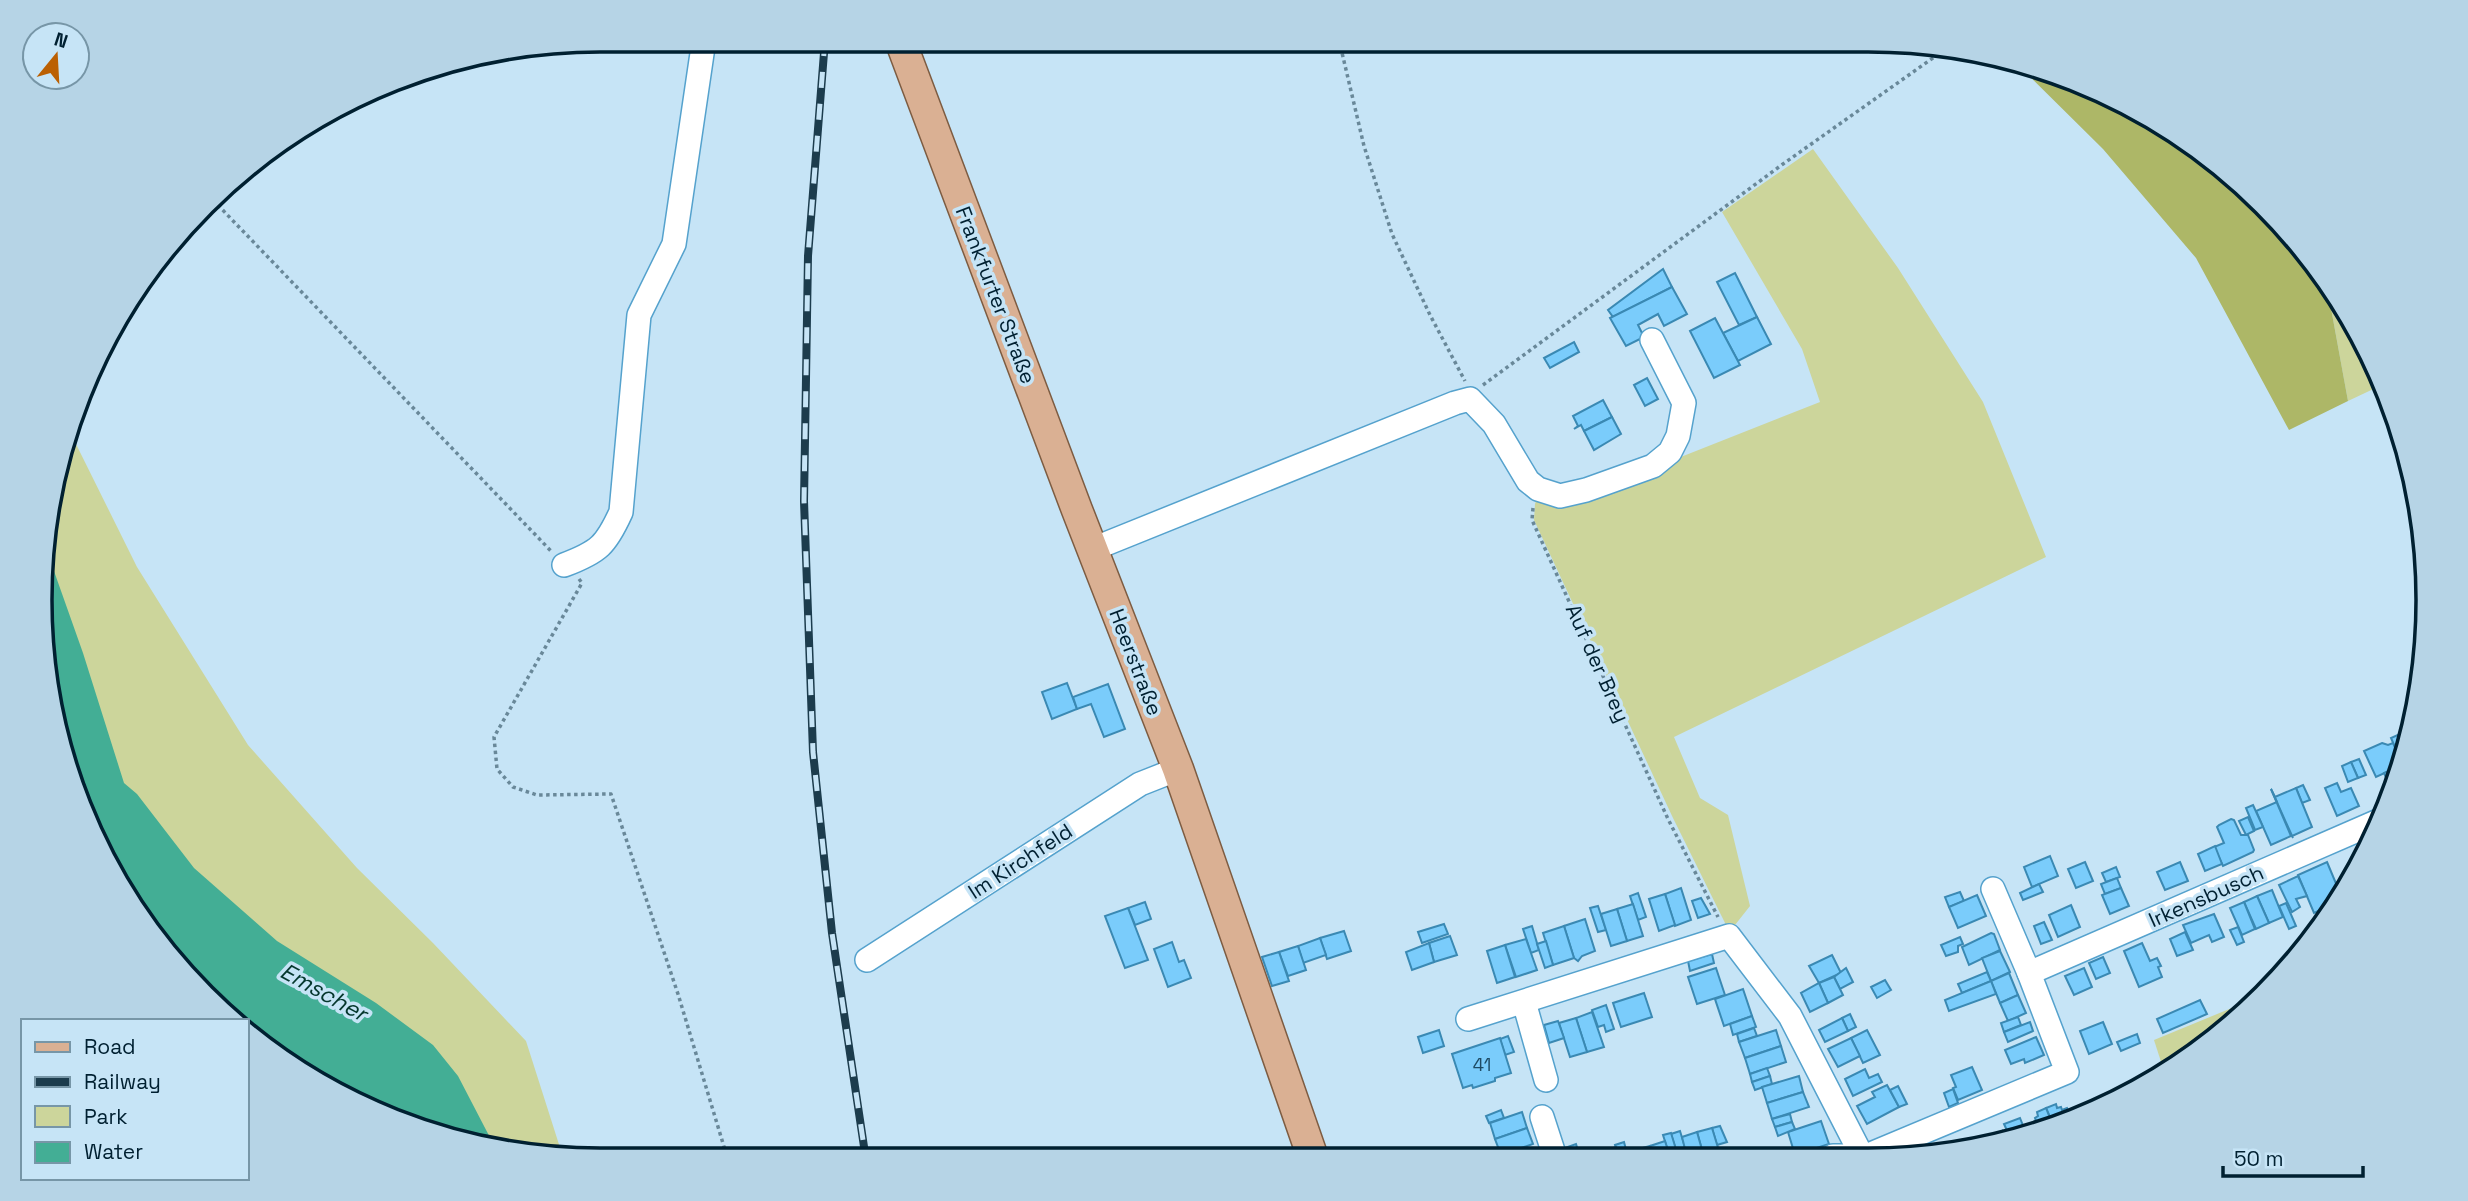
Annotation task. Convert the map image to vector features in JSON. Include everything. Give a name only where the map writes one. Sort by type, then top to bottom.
[{"type":"main road","name":"Frankfurter Straße","points":[[905,52],[1093,549]]},
{"type":"main road","name":"Heerstraße","points":[[1093,549],[1178,769],[1310,1148]]},
{"type":"street","points":[[564,565],[587,556],[609,537],[621,512],[639,315],[674,244],[702,52]]},
{"type":"street","points":[[1093,549],[1455,402],[1470,399],[1494,424],[1528,481],[1538,489],[1560,496],[1586,490],[1653,466],[1670,452],[1678,436],[1684,403],[1652,340]]},
{"type":"street","name":"Im Kirchfeld","points":[[866,960],[1140,784],[1178,769]]},
{"type":"street","name":"Irkensbusch","points":[[2029,973],[2367,825]]},
{"type":"street","points":[[1884,1148],[2067,1072],[1993,889]]},
{"type":"street","points":[[1468,1019],[1730,936],[1790,1016],[1860,1148]]},
{"type":"street","points":[[1524,1002],[1546,1080]]},
{"type":"street","points":[[1542,1117],[1552,1148]]},
{"type":"path","points":[[1342,52],[1364,146],[1392,234],[1430,315],[1464,377],[1470,399],[1486,383],[1720,210],[1935,57]]},
{"type":"path","points":[[219,207],[516,515]]},
{"type":"path","name":"Auf der Brey","points":[[1538,489],[1533,503],[1532,520],[1668,819],[1730,936]]},
{"type":"path","points":[[582,583],[494,737],[497,769],[513,787],[537,795],[611,794],[678,994],[724,1148]]},
{"type":"green space","points":[[1813,149],[1898,268],[1983,402],[2046,557],[1674,737],[1700,798],[1728,815],[1750,906],[1735,925],[1726,925],[1534,520],[1535,504],[1539,492],[1658,466],[1820,402],[1802,349],[1722,212]]},
{"type":"green space","points":[[2331,309],[2373,389],[2348,401]]},
{"type":"green space","points":[[76,444],[137,567],[248,745],[357,868],[526,1041],[560,1147],[529,1144],[459,1130],[391,1107],[326,1075],[239,1013],[188,962],[166,934],[126,874],[94,810],[71,742],[63,707],[57,672],[52,600],[57,529]]},
{"type":"green space","points":[[2236,1006],[2161,1063],[2154,1040]]},
{"type":"shaded area","points":[[2031,78],[2077,94],[2142,126],[2201,166],[2255,213],[2280,239],[2331,309],[2348,401],[2289,430],[2196,258],[2103,149]]},
{"type":"water","name":"Emscher","points":[[54,570],[124,783],[137,794],[194,868],[277,941],[376,1003],[433,1045],[458,1076],[490,1137],[459,1130],[391,1107],[326,1075],[239,1013],[188,962],[145,905],[126,874],[94,810],[82,777],[71,742],[57,672],[52,600]]},
{"type":"building","points":[[1663,269],[1672,287],[1613,317],[1608,310]]},
{"type":"building","points":[[1735,273],[1757,317],[1739,325],[1717,282]]},
{"type":"building","points":[[1672,287],[1687,314],[1664,326],[1658,314],[1638,325],[1644,337],[1626,346],[1610,318]]},
{"type":"building","points":[[1757,317],[1771,344],[1738,361],[1723,333]]},
{"type":"building","points":[[1715,318],[1740,365],[1714,378],[1690,331]]},
{"type":"building","points":[[1574,342],[1579,352],[1550,368],[1544,358]]},
{"type":"building","points":[[1647,378],[1658,399],[1645,406],[1634,385]]},
{"type":"building","points":[[1603,400],[1612,417],[1584,431],[1581,425],[1574,429],[1578,426],[1573,416]]},
{"type":"building","points":[[1612,417],[1621,434],[1594,450],[1584,431]]},
{"type":"building","points":[[1067,683],[1077,709],[1052,719],[1042,692]]},
{"type":"building","points":[[1108,684],[1125,729],[1104,737],[1091,704],[1077,709],[1073,697]]},
{"type":"building","points":[[2399,735],[2395,748],[2391,738]]},
{"type":"building","points":[[2382,743],[2393,743],[2395,748],[2388,772],[2376,777],[2364,751]]},
{"type":"building","points":[[2359,759],[2366,775],[2358,778],[2351,762]]},
{"type":"building","points":[[2351,762],[2358,778],[2348,782],[2342,766]]},
{"type":"building","points":[[2337,783],[2341,792],[2351,788],[2359,806],[2337,816],[2325,788]]},
{"type":"building","points":[[2303,785],[2310,800],[2302,803],[2296,788]]},
{"type":"building","points":[[2296,788],[2312,827],[2292,836],[2271,789],[2275,797]]},
{"type":"building","points":[[2277,802],[2291,836],[2271,845],[2256,811]]},
{"type":"building","points":[[2253,805],[2263,827],[2255,830],[2246,808]]},
{"type":"building","points":[[2248,817],[2254,831],[2246,835],[2239,821]]},
{"type":"building","points":[[2231,819],[2241,835],[2248,835],[2254,850],[2223,866],[2214,847],[2224,843],[2217,827]]},
{"type":"building","points":[[2215,846],[2222,864],[2205,871],[2198,854]]},
{"type":"building","points":[[2050,856],[2058,876],[2032,887],[2024,867]]},
{"type":"building","points":[[2085,862],[2093,881],[2076,888],[2068,869]]},
{"type":"building","points":[[2180,862],[2188,881],[2165,890],[2157,872]]},
{"type":"building","points":[[2327,862],[2336,884],[2319,911],[2314,913],[2298,875]]},
{"type":"building","points":[[2116,867],[2120,877],[2106,882],[2102,873]]},
{"type":"building","points":[[2298,876],[2307,896],[2296,899],[2300,907],[2292,912],[2279,885]]},
{"type":"building","points":[[2117,878],[2121,888],[2105,894],[2101,884]]},
{"type":"building","points":[[2039,884],[2043,892],[2023,900],[2020,893]]},
{"type":"building","points":[[1681,888],[1691,920],[1675,926],[1665,894]]},
{"type":"building","points":[[2121,888],[2129,906],[2110,914],[2102,895]]},
{"type":"building","points":[[2272,890],[2283,917],[2269,923],[2257,896]]},
{"type":"building","points":[[1960,892],[1964,901],[1949,907],[1945,897]]},
{"type":"building","points":[[1638,893],[1646,917],[1638,920],[1630,896]]},
{"type":"building","points":[[1665,894],[1675,925],[1659,931],[1649,899]]},
{"type":"building","points":[[1977,895],[1986,916],[1958,928],[1949,907]]},
{"type":"building","points":[[2257,896],[2269,923],[2256,929],[2244,902]]},
{"type":"building","points":[[1701,898],[1710,914],[1698,918],[1692,901]]},
{"type":"building","points":[[1145,902],[1151,919],[1135,925],[1128,908]]},
{"type":"building","points":[[2244,902],[2255,929],[2242,935],[2230,908]]},
{"type":"building","points":[[2286,903],[2296,926],[2289,929],[2279,906]]},
{"type":"building","points":[[1633,904],[1643,936],[1627,941],[1617,909]]},
{"type":"building","points":[[2071,905],[2080,927],[2058,937],[2049,915]]},
{"type":"building","points":[[1598,906],[1606,930],[1598,932],[1590,908]]},
{"type":"building","points":[[1128,908],[1148,960],[1125,968],[1105,916]]},
{"type":"building","points":[[1617,909],[1627,941],[1611,946],[1601,914]]},
{"type":"building","points":[[2214,914],[2224,937],[2212,942],[2209,935],[2191,943],[2183,925]]},
{"type":"building","points":[[1585,919],[1595,951],[1582,956],[1578,961],[1574,958],[1564,926]]},
{"type":"building","points":[[2044,922],[2052,940],[2041,944],[2034,926]]},
{"type":"building","points":[[1444,924],[1448,934],[1422,943],[1418,932]]},
{"type":"building","points":[[1532,926],[1539,950],[1531,953],[1523,929]]},
{"type":"building","points":[[1564,926],[1574,958],[1553,965],[1543,933]]},
{"type":"building","points":[[2238,927],[2244,942],[2237,945],[2230,930]]},
{"type":"building","points":[[1344,931],[1351,951],[1327,959],[1320,938]]},
{"type":"building","points":[[2185,932],[2193,950],[2177,956],[2170,939]]},
{"type":"building","points":[[1994,934],[2000,950],[1969,965],[1962,947]]},
{"type":"building","points":[[1450,936],[1457,955],[1434,962],[1429,943]]},
{"type":"building","points":[[1960,937],[1963,944],[1958,946],[1958,952],[1946,956],[1941,945]]},
{"type":"building","points":[[1320,938],[1326,955],[1303,963],[1298,946]]},
{"type":"building","points":[[1526,939],[1537,970],[1516,977],[1505,945]]},
{"type":"building","points":[[1546,941],[1553,965],[1545,968],[1537,944]]},
{"type":"building","points":[[1172,942],[1179,962],[1184,960],[1191,978],[1168,987],[1154,949]]},
{"type":"building","points":[[1429,943],[1434,962],[1412,970],[1406,952]]},
{"type":"building","points":[[2142,943],[2150,961],[2157,958],[2162,977],[2139,987],[2124,951]]},
{"type":"building","points":[[1505,945],[1515,977],[1497,983],[1487,951]]},
{"type":"building","points":[[1298,946],[1306,970],[1288,976],[1279,952]]},
{"type":"building","points":[[2000,951],[2010,972],[1991,981],[1982,958]]},
{"type":"building","points":[[1279,952],[1289,981],[1272,986],[1262,957]]},
{"type":"building","points":[[1712,954],[1714,963],[1690,971],[1688,961]]},
{"type":"building","points":[[1832,955],[1841,973],[1819,983],[1809,966]]},
{"type":"building","points":[[2103,957],[2110,973],[2096,979],[2089,963]]},
{"type":"building","points":[[1716,968],[1725,995],[1697,1004],[1688,977]]},
{"type":"building","points":[[1846,968],[1853,982],[1840,989],[1834,977]]},
{"type":"building","points":[[2084,968],[2092,987],[2074,995],[2065,976]]},
{"type":"building","points":[[1987,972],[1991,981],[1962,993],[1958,984]]},
{"type":"building","points":[[2009,973],[2018,995],[2000,1003],[1991,981]]},
{"type":"building","points":[[1834,977],[1843,995],[1828,1003],[1819,983]]},
{"type":"building","points":[[1885,980],[1891,990],[1877,998],[1871,987]]},
{"type":"building","points":[[1991,981],[1996,994],[1949,1011],[1945,1000]]},
{"type":"building","points":[[1819,983],[1828,1003],[1810,1012],[1801,993]]},
{"type":"building","points":[[1743,989],[1752,1016],[1724,1026],[1715,999]]},
{"type":"building","points":[[1644,993],[1652,1017],[1621,1027],[1613,1003]]},
{"type":"building","points":[[2018,995],[2026,1013],[2008,1021],[2000,1003]]},
{"type":"building","points":[[2200,1000],[2207,1014],[2163,1033],[2157,1019]]},
{"type":"building","points":[[1606,1005],[1614,1029],[1606,1032],[1604,1025],[1598,1027],[1592,1010]]},
{"type":"building","points":[[1592,1012],[1604,1047],[1587,1052],[1576,1018]]},
{"type":"building","points":[[1850,1014],[1856,1027],[1848,1031],[1842,1018]]},
{"type":"building","points":[[1752,1016],[1756,1027],[1733,1035],[1730,1024]]},
{"type":"building","points":[[2018,1017],[2021,1025],[2004,1032],[2001,1023]]},
{"type":"building","points":[[1576,1018],[1587,1052],[1570,1057],[1559,1023]]},
{"type":"building","points":[[1842,1018],[1848,1031],[1825,1042],[1819,1030]]},
{"type":"building","points":[[1558,1021],[1564,1038],[1549,1043],[1544,1025]]},
{"type":"building","points":[[2030,1022],[2033,1031],[2008,1042],[2004,1032]]},
{"type":"building","points":[[2103,1022],[2112,1044],[2089,1054],[2080,1031]]},
{"type":"building","points":[[1754,1028],[1757,1036],[1739,1042],[1737,1034]]},
{"type":"building","points":[[1439,1030],[1444,1046],[1423,1053],[1418,1037]]},
{"type":"building","points":[[1776,1030],[1781,1046],[1745,1058],[1739,1042]]},
{"type":"building","points":[[1867,1030],[1880,1055],[1863,1063],[1851,1038]]},
{"type":"building","points":[[2137,1034],[2140,1043],[2121,1051],[2117,1042]]},
{"type":"building","points":[[1508,1036],[1514,1052],[1505,1055],[1500,1039]]},
{"type":"building","points":[[2036,1037],[2044,1055],[2025,1063],[2024,1059],[2011,1064],[2005,1050]]},
{"type":"building","points":[[1500,1038],[1511,1073],[1473,1088],[1472,1085],[1463,1088],[1452,1054]]},
{"type":"building","points":[[1851,1038],[1860,1056],[1838,1067],[1828,1049]]},
{"type":"building","points":[[1781,1046],[1786,1062],[1750,1074],[1745,1058]]},
{"type":"building","points":[[1972,1067],[1982,1090],[1958,1100],[1951,1075]]},
{"type":"building","points":[[1767,1068],[1770,1076],[1752,1082],[1750,1074]]},
{"type":"building","points":[[1865,1069],[1869,1078],[1878,1074],[1882,1082],[1853,1096],[1845,1079]]},
{"type":"building","points":[[1770,1076],[1772,1084],[1755,1090],[1752,1082]]},
{"type":"building","points":[[1799,1076],[1803,1092],[1767,1103],[1762,1087]]},
{"type":"building","points":[[1887,1085],[1899,1107],[1867,1124],[1857,1106],[1875,1097],[1872,1092]]},
{"type":"building","points":[[1898,1086],[1907,1104],[1899,1107],[1890,1090]]},
{"type":"building","points":[[1953,1089],[1958,1103],[1949,1107],[1944,1093]]},
{"type":"building","points":[[1803,1092],[1809,1107],[1772,1119],[1767,1103]]},
{"type":"building","points":[[2056,1104],[2057,1108],[2068,1110],[2050,1117],[2046,1108]]},
{"type":"building","points":[[2046,1108],[2050,1117],[2031,1123],[2036,1121],[2037,1112]]},
{"type":"building","points":[[1501,1110],[1504,1118],[1489,1123],[1486,1116]]},
{"type":"building","points":[[1522,1112],[1527,1128],[1495,1139],[1490,1123]]},
{"type":"building","points":[[1790,1114],[1792,1122],[1775,1127],[1772,1119]]},
{"type":"building","points":[[2020,1118],[2023,1126],[2007,1130],[2004,1124]]},
{"type":"building","points":[[1821,1121],[1829,1144],[1817,1148],[1793,1148],[1788,1132]]},
{"type":"building","points":[[1792,1122],[1795,1129],[1778,1136],[1775,1127]]},
{"type":"building","points":[[1720,1126],[1727,1142],[1717,1145],[1712,1128]]},
{"type":"building","points":[[1527,1128],[1533,1144],[1521,1148],[1498,1148],[1495,1139]]},
{"type":"building","points":[[1712,1128],[1718,1148],[1701,1148],[1697,1132]]},
{"type":"building","points":[[1680,1131],[1685,1148],[1675,1148],[1671,1134]]},
{"type":"building","points":[[1697,1132],[1701,1148],[1685,1148],[1682,1137]]},
{"type":"building","points":[[1671,1133],[1676,1148],[1667,1148],[1663,1135]]},
{"type":"building","points":[[1665,1141],[1667,1148],[1651,1148]]},
{"type":"building","points":[[1624,1142],[1626,1148],[1616,1148],[1615,1145]]},
{"type":"railway","points":[[824,52],[808,256],[804,501],[813,752],[832,933],[864,1148]]}]
